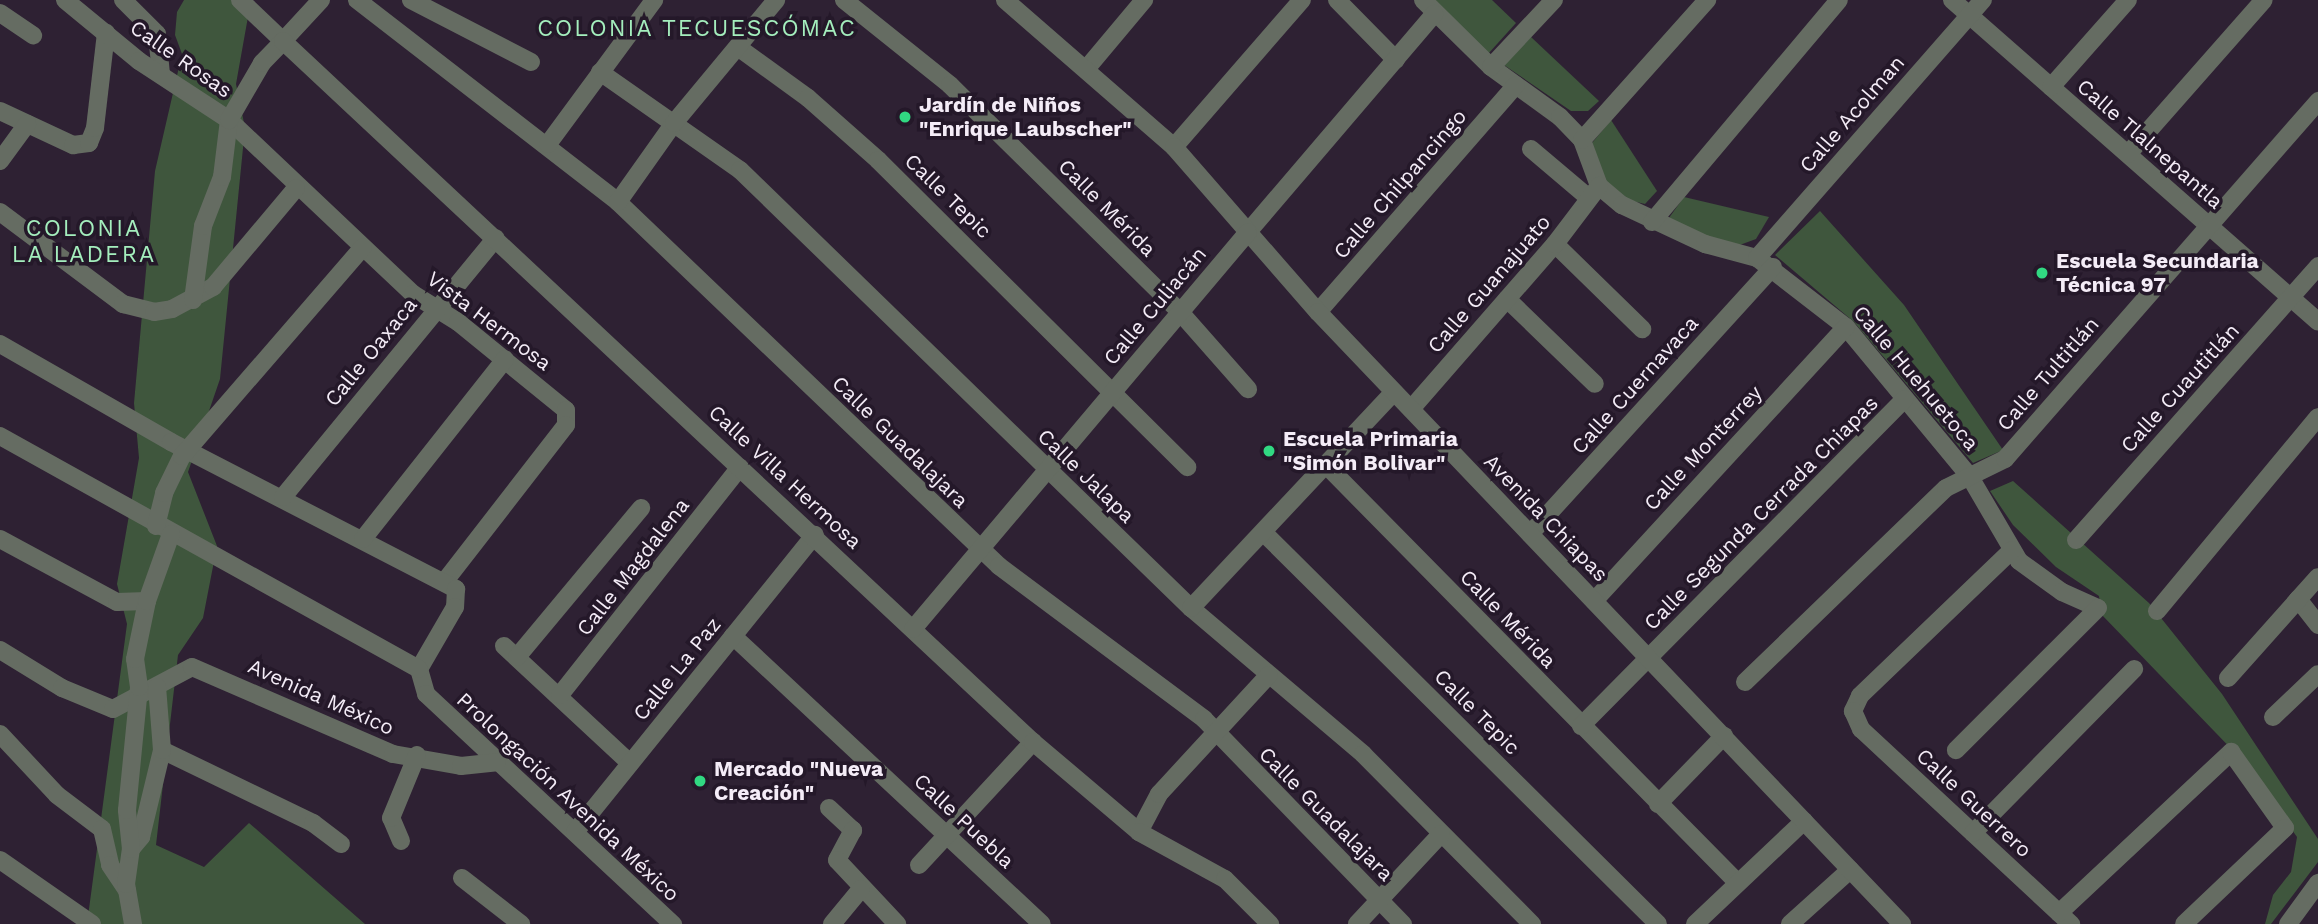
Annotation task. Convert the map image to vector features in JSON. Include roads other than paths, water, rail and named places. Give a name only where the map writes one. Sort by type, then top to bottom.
[{"type":"street","name":"Calle Rosas","points":[[65,0],[161,74],[229,120],[262,63],[321,0]]},
{"type":"street","points":[[123,0],[157,34],[161,74]]},
{"type":"street","name":"Calle Villa Hermosa","points":[[240,0],[815,535],[1032,742],[1139,832],[1226,879],[1270,924]]},
{"type":"street","name":"Calle Guadalajara","points":[[357,0],[548,144],[618,202],[980,549],[1217,732],[1403,924]]},
{"type":"street","points":[[411,0],[531,62]]},
{"type":"street","points":[[548,144],[654,0]]},
{"type":"street","points":[[618,202],[674,123],[739,48],[776,0]]},
{"type":"street","name":"Calle Mérida","points":[[844,0],[950,85],[1180,312],[1248,390]]},
{"type":"street","name":"Avenida Chiapas","points":[[1005,0],[1087,68],[1174,148],[1318,312],[1902,924]]},
{"type":"street","points":[[1087,68],[1144,0]]},
{"type":"street","points":[[1174,148],[1302,0]]},
{"type":"street","points":[[1337,0],[1396,61]]},
{"type":"street","points":[[1491,67],[1554,0]]},
{"type":"street","points":[[1582,140],[1707,0]]},
{"type":"street","points":[[1651,222],[1839,0]]},
{"type":"street","name":"Calle Tlalnepantla","points":[[1952,0],[2318,322]]},
{"type":"street","name":"Calle Acolman","points":[[1756,258],[1983,0]]},
{"type":"street","points":[[2050,87],[2128,0]]},
{"type":"street","points":[[2128,155],[2264,0]]},
{"type":"street","points":[[1429,7],[1491,67],[1560,117],[1582,140],[1594,192]]},
{"type":"street","name":"Calle Culiacán","points":[[913,629],[1113,390],[1396,61],[1429,7]]},
{"type":"street","points":[[0,13],[33,35]]},
{"type":"street","points":[[0,111],[73,145],[89,143],[95,128],[106,33]]},
{"type":"street","name":"Calle Tepic","points":[[739,48],[808,98],[878,160],[1113,390],[1187,467]]},
{"type":"street","name":"Calle Jalapa","points":[[600,72],[740,170],[1191,608],[1363,754],[1532,924]]},
{"type":"street","name":"Calle Chilpancingo","points":[[1318,312],[1516,85]]},
{"type":"street","name":"Calle Tultitlán","points":[[1745,682],[1946,488],[2005,459],[2318,101]]},
{"type":"street","points":[[193,300],[204,226],[222,177],[229,120]]},
{"type":"street","name":"Vista Hermosa","points":[[229,120],[296,188],[363,247],[435,308],[562,405],[568,420],[451,586]]},
{"type":"street","points":[[0,161],[27,124]]},
{"type":"street","name":"Calle Huehuetoca","points":[[1531,149],[1594,192],[1651,222],[1705,244],[1756,258],[1773,267],[1846,327],[1970,477],[2012,550],[2062,592],[2098,608],[1956,750]]},
{"type":"street","points":[[0,212],[123,304],[154,312],[193,300],[223,278],[296,188]]},
{"type":"street","name":"Calle Guanajuato","points":[[1411,409],[1555,244],[1594,192]]},
{"type":"street","name":"Calle Oaxaca","points":[[283,497],[435,308],[496,238]]},
{"type":"street","points":[[1555,244],[1642,329]]},
{"type":"street","points":[[134,924],[127,890],[131,849],[127,810],[138,698],[135,659],[164,530],[171,476],[188,450],[363,247]]},
{"type":"street","name":"Calle Cuautitlán","points":[[2076,540],[2318,266]]},
{"type":"street","name":"Calle Cuernavaca","points":[[1530,534],[1773,267]]},
{"type":"street","points":[[1507,299],[1595,384]]},
{"type":"street","name":"Calle Monterrey","points":[[1594,601],[1846,327]]},
{"type":"street","points":[[0,344],[188,450],[363,538],[451,586],[455,607],[419,669],[164,530],[0,436]]},
{"type":"street","points":[[363,538],[505,359]]},
{"type":"street","points":[[1191,608],[1327,466],[1394,391]]},
{"type":"street","name":"Calle Segunda Cerrada Chiapas","points":[[1581,726],[1905,399]]},
{"type":"street","points":[[2157,611],[2318,417]]},
{"type":"street","name":"Calle Mérida","points":[[1327,466],[1738,883]]},
{"type":"street","name":"Calle Magdalena","points":[[560,695],[740,467]]},
{"type":"street","points":[[631,763],[511,652],[641,508]]},
{"type":"street","name":"Calle Tepic","points":[[1264,533],[1658,924]]},
{"type":"street","name":"Calle La Paz","points":[[575,832],[815,535]]},
{"type":"street","points":[[0,539],[117,602],[146,601]]},
{"type":"street","name":"Calle Guerrero","points":[[2012,550],[1860,696],[1853,711],[1861,729],[2065,919]]},
{"type":"street","points":[[2228,678],[2318,577]]},
{"type":"street","points":[[2298,598],[2318,625]]},
{"type":"street","name":"Calle Puebla","points":[[733,636],[1042,924]]},
{"type":"street","name":"Avenida México","points":[[0,650],[62,688],[116,710],[195,667],[393,754],[417,755],[461,766],[497,762]]},
{"type":"street","name":"Prolongación Avenida México","points":[[419,669],[426,694],[442,713],[575,832],[670,923]]},
{"type":"street","points":[[1973,833],[2134,669]]},
{"type":"street","points":[[2273,717],[2318,674]]},
{"type":"street","points":[[1139,832],[1159,794],[1269,675]]},
{"type":"street","points":[[131,849],[141,837],[162,750],[157,687]]},
{"type":"street","points":[[0,734],[57,795],[102,829],[110,865],[127,890]]},
{"type":"street","points":[[1658,804],[1724,736]]},
{"type":"street","points":[[919,865],[1032,742]]},
{"type":"street","points":[[162,750],[313,822],[341,844]]},
{"type":"street","points":[[2065,919],[2231,752],[2286,828],[2183,924]]},
{"type":"street","points":[[401,841],[391,818],[417,755]]},
{"type":"street","points":[[829,808],[852,827],[837,860],[861,889],[897,924]]},
{"type":"street","points":[[1695,924],[1804,821]]},
{"type":"street","points":[[1357,924],[1441,834]]},
{"type":"street","points":[[0,860],[92,924]]},
{"type":"street","points":[[1790,924],[1850,870]]},
{"type":"street","points":[[462,878],[521,924]]},
{"type":"street","points":[[2288,924],[2318,883]]},
{"type":"street","points":[[832,924],[861,889]]},
{"type":"place","name":"Jardín de Niños \"Enrique Laubscher\"","points":[[905,117]]},
{"type":"place","name":"Escuela Secundaria Técnica 97","points":[[2042,273]]},
{"type":"place","name":"Escuela Primaria \"Simón Bolivar\"","points":[[1269,451]]},
{"type":"place","name":"Mercado \"Nueva Creación\"","points":[[700,781]]},
{"type":"district","name":"COLONIA TECUESCÓMAC","points":[[697,29]]},
{"type":"district","name":"COLONIA LA LADERA","points":[[84,242]]}]
